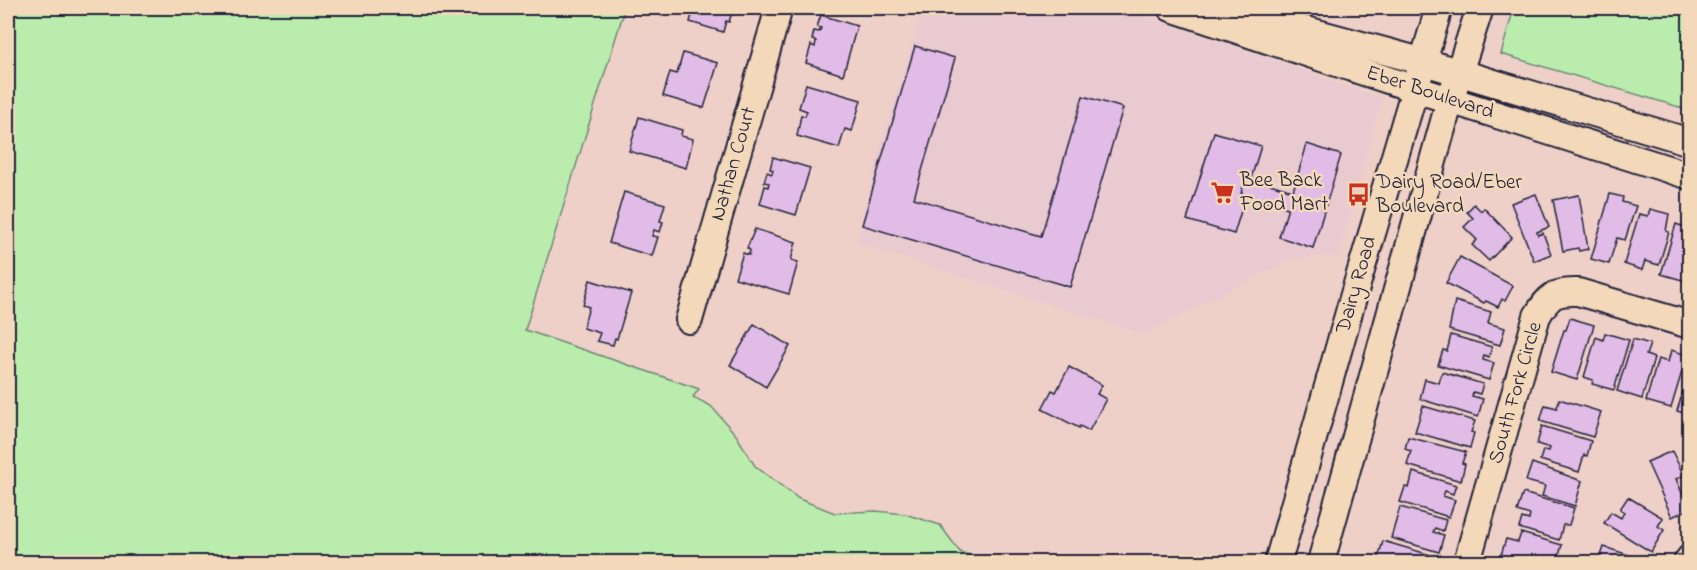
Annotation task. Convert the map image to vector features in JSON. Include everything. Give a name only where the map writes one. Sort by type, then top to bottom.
[{"type":"street","name":"Nathan Court","points":[[689,320],[779,8]]},
{"type":"street","name":"Eber Boulevard","points":[[1171,8],[1689,176]]},
{"type":"street","name":"Eber Boulevard","points":[[1225,8],[1421,61],[1689,142]]},
{"type":"street","name":"Dairy Road","points":[[1278,562],[1415,89],[1421,61],[1439,8]]},
{"type":"street","name":"Dairy Road","points":[[1321,562],[1450,100],[1480,8]]},
{"type":"street","name":"South Fork Circle","points":[[1467,562],[1536,316],[1547,299],[1562,291],[1578,292],[1689,325]]},
{"type":"street","points":[[1687,562],[1689,558]]},
{"type":"shaded area","points":[[924,8],[1122,8],[1382,98],[1339,256],[1291,259],[1143,334],[856,243],[883,138]]},
{"type":"green space","points":[[8,8],[625,8],[525,330],[699,389],[693,397],[711,406],[736,435],[755,466],[799,499],[835,513],[876,511],[905,514],[940,525],[960,552],[990,562],[8,562]]},
{"type":"green space","points":[[1514,8],[1689,8],[1689,110],[1501,54]]},
{"type":"building","points":[[694,8],[730,8],[729,11],[732,12],[723,32],[690,22]]},
{"type":"building","points":[[821,15],[857,26],[843,75],[806,63],[811,45],[815,47],[816,41],[812,40],[814,31],[819,32],[821,28],[817,27]]},
{"type":"building","points":[[915,46],[955,58],[914,198],[1041,236],[1083,96],[1123,108],[1070,287],[862,225]]},
{"type":"building","points":[[683,53],[718,63],[704,108],[663,96],[670,72],[677,74]]},
{"type":"building","points":[[806,84],[861,100],[852,131],[845,129],[839,148],[797,136],[801,115],[805,116],[807,111],[799,108]]},
{"type":"building","points":[[639,117],[682,130],[681,136],[693,139],[686,168],[629,151]]},
{"type":"building","points":[[1214,132],[1261,146],[1234,234],[1187,220]]},
{"type":"building","points":[[1307,144],[1341,155],[1313,248],[1279,237],[1288,208],[1241,193],[1246,177],[1293,191]]},
{"type":"building","points":[[773,157],[810,168],[796,215],[760,204],[765,186],[768,187],[769,183],[764,182],[767,172],[772,174],[773,170],[770,169]]},
{"type":"building","points":[[624,192],[665,204],[660,221],[663,222],[660,232],[654,230],[652,236],[658,237],[652,256],[609,243]]},
{"type":"building","points":[[1536,194],[1549,227],[1537,232],[1538,235],[1543,233],[1551,254],[1534,261],[1511,203]]},
{"type":"building","points":[[1610,194],[1623,197],[1622,202],[1636,206],[1625,240],[1617,238],[1609,264],[1591,259]]},
{"type":"building","points":[[1579,195],[1588,249],[1563,251],[1553,200]]},
{"type":"building","points":[[1474,204],[1481,211],[1484,208],[1512,237],[1489,261],[1472,245],[1477,240],[1464,227],[1473,218],[1467,212]]},
{"type":"building","points":[[1650,209],[1669,214],[1666,231],[1669,232],[1659,265],[1645,261],[1642,270],[1624,264],[1639,214],[1648,216]]},
{"type":"building","points":[[1676,224],[1690,229],[1690,275],[1688,274],[1686,281],[1661,274]]},
{"type":"building","points":[[755,229],[796,242],[791,260],[798,262],[789,294],[735,278],[743,253],[749,255],[750,250],[747,248]]},
{"type":"building","points":[[1460,257],[1513,286],[1505,301],[1502,299],[1498,307],[1486,301],[1484,303],[1446,283]]},
{"type":"building","points":[[590,280],[631,293],[617,339],[615,338],[613,345],[597,341],[600,333],[583,328],[589,307],[583,305]]},
{"type":"building","points":[[1455,301],[1491,312],[1488,323],[1505,328],[1500,345],[1449,330]]},
{"type":"building","points":[[1570,318],[1594,325],[1577,380],[1551,372]]},
{"type":"building","points":[[754,324],[790,346],[766,387],[730,365]]},
{"type":"building","points":[[1605,333],[1629,340],[1614,390],[1592,384],[1593,380],[1584,377],[1596,337],[1603,340]]},
{"type":"building","points":[[1451,335],[1492,347],[1489,357],[1484,355],[1483,360],[1494,363],[1489,380],[1438,365],[1443,350],[1447,351]]},
{"type":"building","points":[[1633,339],[1650,344],[1646,355],[1654,358],[1642,399],[1617,391]]},
{"type":"building","points":[[1671,350],[1687,355],[1671,408],[1646,401],[1658,359],[1668,362]]},
{"type":"building","points":[[1069,367],[1102,385],[1097,394],[1106,399],[1089,431],[1042,409],[1052,390],[1056,392]]},
{"type":"building","points":[[1442,372],[1483,384],[1480,394],[1473,392],[1472,396],[1483,399],[1478,417],[1420,399],[1425,379],[1439,383]]},
{"type":"building","points":[[1685,385],[1690,386],[1690,415],[1677,411]]},
{"type":"building","points":[[1559,399],[1601,412],[1593,437],[1540,421],[1545,405],[1557,408]]},
{"type":"building","points":[[1423,406],[1475,421],[1471,432],[1474,433],[1470,448],[1415,432]]},
{"type":"building","points":[[1542,426],[1591,441],[1579,472],[1540,460],[1543,450],[1549,451],[1550,448],[1537,444]]},
{"type":"building","points":[[1408,437],[1466,452],[1462,463],[1465,464],[1461,481],[1407,465],[1411,451],[1405,449]]},
{"type":"building","points":[[1672,451],[1684,476],[1676,479],[1689,509],[1672,517],[1647,462]]},
{"type":"building","points":[[1532,463],[1582,481],[1575,506],[1542,496],[1545,486],[1526,481]]},
{"type":"building","points":[[1413,472],[1456,485],[1453,494],[1445,491],[1443,496],[1455,500],[1449,517],[1400,502],[1405,487],[1409,488]]},
{"type":"building","points":[[1523,493],[1574,508],[1569,525],[1563,525],[1559,540],[1519,528],[1522,518],[1529,520],[1530,515],[1517,511]]},
{"type":"building","points":[[1628,497],[1663,518],[1658,526],[1664,530],[1651,552],[1604,523],[1611,512],[1621,518],[1624,512],[1620,509]]},
{"type":"building","points":[[1400,507],[1446,520],[1443,531],[1435,528],[1433,532],[1444,535],[1439,552],[1391,538]]},
{"type":"building","points":[[1521,533],[1562,545],[1557,562],[1527,562],[1501,555],[1506,539],[1518,542]]},
{"type":"building","points":[[1383,541],[1434,556],[1432,562],[1377,562]]},
{"type":"building","points":[[1604,547],[1638,558],[1637,562],[1599,562]]},
{"type":"place","name":"Bee Back Food Mart","points":[[1222,193]]},
{"type":"place","name":"Dairy Road/Eber Boulevard","points":[[1358,195]]}]
